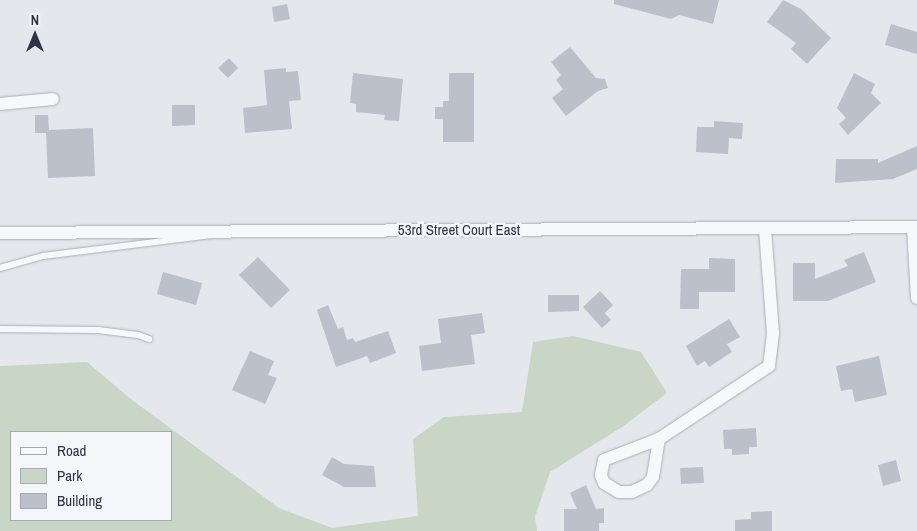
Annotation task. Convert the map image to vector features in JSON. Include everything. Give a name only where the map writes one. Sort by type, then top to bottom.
[{"type":"street","points":[[0,104],[53,99]]},
{"type":"street","points":[[915,227],[917,298]]},
{"type":"street","name":"53rd Street Court East","points":[[0,233],[915,227]]},
{"type":"street","points":[[659,439],[653,477],[647,485],[632,492],[619,492],[604,483],[601,475],[604,460],[659,439],[769,366],[773,333],[765,228]]},
{"type":"lane","points":[[0,268],[43,256],[204,239],[220,232]]},
{"type":"lane","points":[[0,329],[98,330],[138,334],[149,339]]},
{"type":"green space","points":[[573,336],[641,352],[667,393],[622,427],[550,472],[535,517],[537,531],[0,531],[0,366],[87,362],[132,400],[279,508],[332,528],[418,516],[413,439],[444,417],[522,412],[533,342]]},
{"type":"building","points":[[614,0],[719,0],[713,24],[679,15],[671,19],[614,4]]},
{"type":"building","points":[[783,0],[801,9],[831,38],[807,64],[791,49],[796,43],[767,22]]},
{"type":"building","points":[[287,4],[290,19],[274,22],[272,7]]},
{"type":"building","points":[[891,24],[917,32],[917,54],[885,45]]},
{"type":"building","points":[[570,47],[596,78],[605,79],[608,88],[598,91],[566,116],[552,98],[563,89],[556,80],[561,75],[551,62]]},
{"type":"building","points":[[229,58],[238,68],[228,78],[218,68]]},
{"type":"building","points":[[286,68],[286,72],[298,71],[301,100],[289,101],[292,129],[245,133],[243,108],[267,105],[264,70]]},
{"type":"building","points":[[353,73],[403,79],[399,121],[384,120],[385,115],[356,112],[356,104],[350,103]]},
{"type":"building","points":[[449,73],[474,73],[474,142],[443,142],[443,119],[435,119],[435,107],[443,107],[443,101],[449,101]]},
{"type":"building","points":[[854,73],[875,84],[871,93],[881,103],[848,135],[839,124],[846,118],[837,108]]},
{"type":"building","points":[[172,105],[195,105],[195,125],[172,126]]},
{"type":"building","points":[[35,115],[48,115],[49,130],[93,128],[95,176],[48,178],[46,133],[35,133]]},
{"type":"building","points":[[714,121],[743,123],[742,139],[729,138],[728,154],[696,152],[697,127],[714,127]]},
{"type":"building","points":[[917,146],[917,169],[893,179],[835,183],[836,159],[878,159],[878,163]]},
{"type":"building","points":[[864,252],[876,282],[828,301],[793,301],[793,263],[815,263],[815,279],[848,266],[844,260]]},
{"type":"building","points":[[258,257],[290,290],[271,308],[239,275]]},
{"type":"building","points":[[709,258],[735,259],[735,292],[699,292],[699,309],[680,309],[681,269],[709,269]]},
{"type":"building","points":[[163,272],[202,283],[196,305],[157,294]]},
{"type":"building","points":[[600,291],[613,305],[605,313],[611,320],[602,328],[583,307]]},
{"type":"building","points":[[548,295],[579,295],[579,311],[548,312]]},
{"type":"building","points":[[328,305],[338,329],[343,327],[347,340],[353,338],[355,342],[388,331],[396,353],[370,363],[367,356],[336,367],[317,310]]},
{"type":"building","points":[[482,313],[485,333],[471,335],[475,364],[422,371],[419,346],[441,343],[438,319]]},
{"type":"building","points":[[729,319],[740,337],[727,344],[732,352],[709,367],[705,361],[697,366],[686,346]]},
{"type":"building","points":[[250,351],[274,361],[268,375],[277,378],[265,404],[232,390]]},
{"type":"building","points":[[879,356],[887,395],[855,402],[852,389],[841,391],[836,366]]},
{"type":"building","points":[[756,428],[757,447],[749,447],[749,454],[732,455],[732,449],[724,449],[723,430]]},
{"type":"building","points":[[332,457],[344,464],[374,466],[376,487],[344,487],[322,475]]},
{"type":"building","points":[[896,460],[901,481],[883,486],[878,465]]},
{"type":"building","points":[[703,467],[704,483],[681,484],[680,468]]},
{"type":"building","points":[[586,485],[596,509],[604,508],[604,523],[599,523],[599,531],[564,531],[564,509],[577,509],[570,493]]},
{"type":"building","points":[[772,511],[772,531],[735,531],[735,520],[751,519],[751,512]]}]
